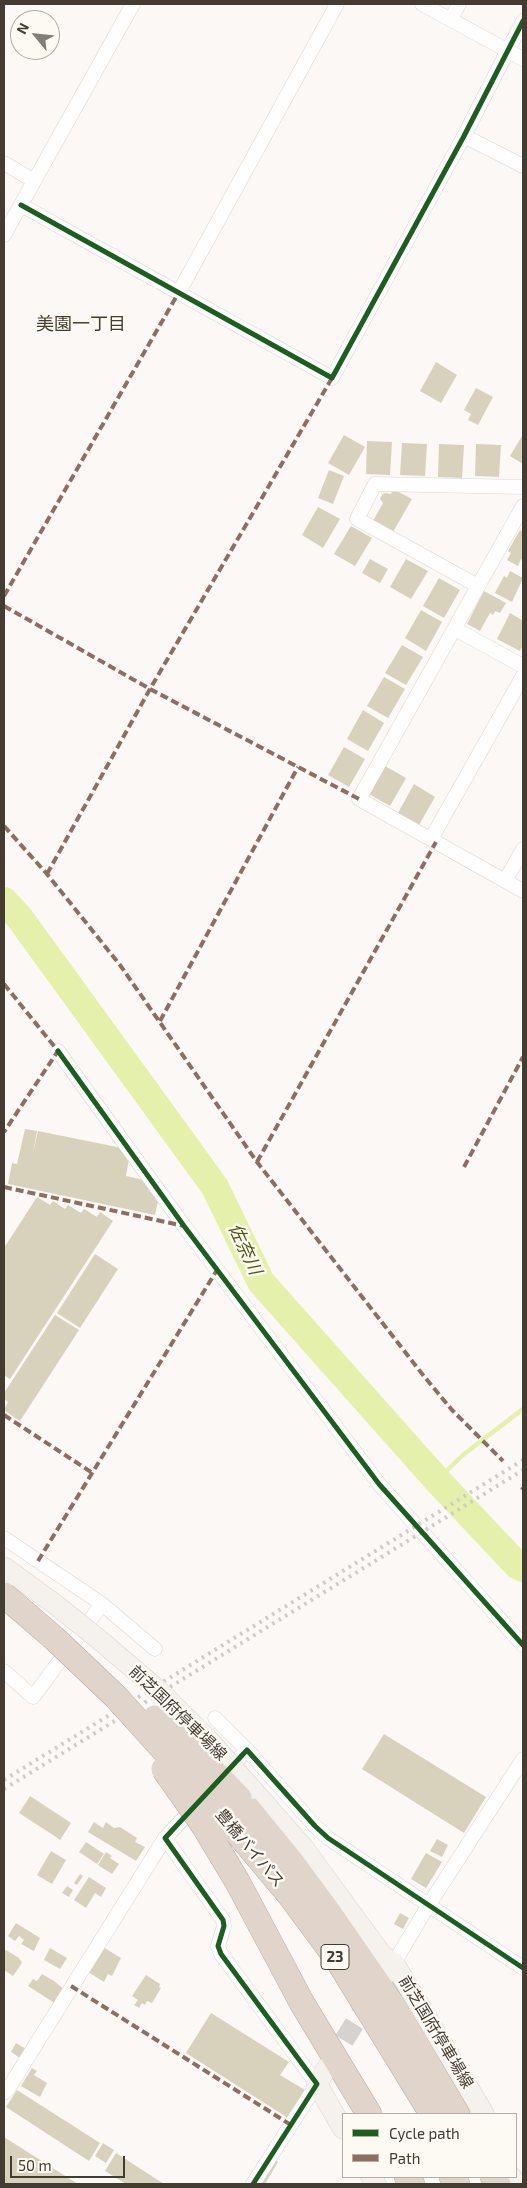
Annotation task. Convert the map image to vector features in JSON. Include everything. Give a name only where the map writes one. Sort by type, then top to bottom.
[{"type":"highway","name":"豊橋バイパス","points":[[4,1595],[55,1639],[116,1697],[226,1809],[337,1959],[431,2113]]},
{"type":"highway","name":"豊橋バイパス","points":[[4,1609],[43,1641],[142,1738],[226,1809],[413,2113]]},
{"type":"highway","points":[[226,1809],[237,1881],[302,2003],[369,2113]]},
{"type":"highway","points":[[226,1809],[303,1878],[385,1994],[456,2113]]},
{"type":"main road","name":"前芝国府停車場線","points":[[4,1567],[102,1642],[157,1689],[207,1738],[226,1809],[303,1847],[387,1965],[483,2113]]},
{"type":"main road","points":[[328,2066],[317,2084],[342,2127]]},
{"type":"street","points":[[4,235],[133,4]]},
{"type":"street","points":[[179,292],[337,4]]},
{"type":"street","points":[[422,4],[523,59]]},
{"type":"street","points":[[451,19],[460,4]]},
{"type":"street","points":[[21,204],[332,378],[464,136],[506,50],[523,20]]},
{"type":"street","points":[[464,136],[523,166]]},
{"type":"street","points":[[4,163],[34,180]]},
{"type":"street","points":[[478,586],[357,519],[375,484],[523,486]]},
{"type":"street","points":[[523,506],[359,799],[523,891]]},
{"type":"street","points":[[454,629],[523,666]]},
{"type":"street","points":[[431,840],[523,676]]},
{"type":"street","points":[[505,881],[523,849]]},
{"type":"street","points":[[58,1051],[189,1233],[379,1484],[523,1645]]},
{"type":"street","points":[[4,1538],[102,1604],[155,1649]]},
{"type":"street","points":[[4,1671],[32,1697],[102,1604]]},
{"type":"street","points":[[215,1718],[328,1838],[523,1968]]},
{"type":"street","points":[[4,2092],[8,2090],[165,1838],[247,1750]]},
{"type":"street","points":[[387,1965],[428,1906],[523,1759]]},
{"type":"street","points":[[165,1838],[223,1920],[224,1926],[218,1946],[221,1954],[317,2084],[253,2184]]},
{"type":"building","points":[[436,362],[457,375],[441,403],[420,391]]},
{"type":"building","points":[[476,388],[493,397],[478,425],[468,420],[471,414],[464,410]]},
{"type":"building","points":[[344,435],[365,447],[349,475],[328,463]]},
{"type":"building","points":[[523,437],[523,464],[510,456]]},
{"type":"building","points":[[367,441],[392,442],[390,475],[366,474]]},
{"type":"building","points":[[402,443],[427,444],[425,476],[400,475]]},
{"type":"building","points":[[439,444],[464,445],[462,478],[438,477]]},
{"type":"building","points":[[476,444],[501,445],[499,477],[475,476]]},
{"type":"building","points":[[329,470],[344,476],[333,504],[318,498]]},
{"type":"building","points":[[393,489],[412,499],[393,532],[373,521],[383,503],[380,499],[382,495],[385,493],[391,494]]},
{"type":"building","points":[[318,507],[340,519],[323,548],[302,535]]},
{"type":"building","points":[[351,526],[372,538],[355,566],[334,554]]},
{"type":"building","points":[[520,530],[523,532],[523,561],[521,559],[518,566],[507,560],[511,553],[508,551]]},
{"type":"building","points":[[370,559],[388,569],[380,583],[362,573]]},
{"type":"building","points":[[406,559],[428,571],[411,599],[390,587]]},
{"type":"building","points":[[510,571],[523,578],[512,602],[495,593],[504,576],[507,578]]},
{"type":"building","points":[[439,578],[460,590],[444,618],[423,606]]},
{"type":"building","points":[[484,591],[506,603],[500,613],[495,611],[493,615],[490,613],[480,631],[467,624]]},
{"type":"building","points":[[421,610],[442,622],[426,651],[405,638]]},
{"type":"building","points":[[510,613],[522,620],[523,617],[523,645],[520,651],[497,639]]},
{"type":"building","points":[[402,645],[423,657],[406,685],[385,673]]},
{"type":"building","points":[[384,677],[405,689],[388,718],[367,706]]},
{"type":"building","points":[[363,710],[384,723],[368,751],[347,739]]},
{"type":"building","points":[[344,747],[365,759],[349,787],[328,775]]},
{"type":"building","points":[[385,766],[406,778],[390,806],[369,794]]},
{"type":"building","points":[[414,784],[435,797],[419,825],[398,813]]},
{"type":"building","points":[[25,1129],[37,1131],[33,1153],[38,1131],[122,1148],[129,1159],[126,1176],[143,1180],[158,1201],[155,1215],[8,1184],[12,1163],[30,1167],[17,1164]]},
{"type":"building","points":[[37,1197],[50,1205],[53,1201],[65,1209],[68,1205],[81,1213],[84,1209],[97,1217],[100,1212],[113,1221],[10,1379],[4,1375],[4,1248]]},
{"type":"building","points":[[95,1254],[118,1269],[80,1328],[57,1313]]},
{"type":"building","points":[[55,1315],[79,1330],[20,1421],[4,1410],[8,1402],[4,1399],[4,1393]]},
{"type":"building","points":[[384,1734],[486,1797],[464,1833],[362,1769]]},
{"type":"building","points":[[30,1796],[71,1823],[60,1840],[19,1813]]},
{"type":"building","points":[[94,1822],[103,1828],[106,1822],[114,1828],[120,1827],[137,1838],[135,1842],[145,1847],[136,1861],[88,1832]]},
{"type":"building","points":[[437,1839],[448,1845],[442,1857],[430,1851]]},
{"type":"building","points":[[86,1842],[104,1854],[97,1864],[79,1852]]},
{"type":"building","points":[[51,1851],[66,1860],[52,1884],[37,1875]]},
{"type":"building","points":[[106,1852],[112,1856],[110,1858],[119,1864],[112,1874],[98,1865]]},
{"type":"building","points":[[426,1853],[442,1862],[426,1888],[411,1879]]},
{"type":"building","points":[[80,1874],[83,1876],[77,1885],[74,1883]]},
{"type":"building","points":[[89,1877],[106,1888],[101,1897],[95,1893],[86,1908],[74,1900]]},
{"type":"building","points":[[67,1886],[73,1890],[69,1897],[62,1893]]},
{"type":"building","points":[[400,1913],[409,1918],[403,1929],[394,1924]]},
{"type":"building","points":[[16,1923],[40,1938],[34,1951],[21,1944],[24,1940],[19,1936],[15,1941],[8,1936]]},
{"type":"building","points":[[103,1947],[121,1958],[112,1976],[108,1974],[104,1982],[88,1972]]},
{"type":"building","points":[[50,1948],[67,1958],[60,1969],[44,1960]]},
{"type":"building","points":[[6,1950],[19,1958],[22,1963],[13,1976],[4,1970],[4,1951]]},
{"type":"building","points":[[42,1974],[65,1990],[56,2004],[28,1986],[33,1979],[37,1981]]},
{"type":"building","points":[[146,1975],[160,1984],[159,1987],[161,1988],[152,2003],[147,2001],[145,2005],[142,2003],[139,2008],[134,2005],[138,2000],[132,1996]]},
{"type":"building","points":[[211,2013],[289,2062],[280,2075],[305,2090],[288,2118],[186,2053]]},
{"type":"building","points":[[16,2043],[26,2049],[20,2058],[11,2052]]},
{"type":"building","points":[[32,2068],[37,2071],[34,2075],[47,2083],[40,2097],[21,2086]]},
{"type":"building","points":[[17,2090],[100,2143],[89,2161],[6,2107]]},
{"type":"building","points":[[4,2137],[78,2184],[4,2184]]},
{"type":"building","points":[[103,2143],[114,2150],[106,2163],[95,2156]]},
{"type":"building","points":[[116,2153],[164,2184],[126,2184],[105,2171]]},
{"type":"building","points":[[275,2160],[278,2162],[265,2184],[259,2184]]},
{"type":"waterway","name":"佐奈川","points":[[4,901],[19,917],[215,1187],[261,1282],[437,1480],[517,1565],[523,1568]]},
{"type":"waterway","points":[[437,1480],[463,1455],[523,1409]]},
{"type":"tunnel","points":[[328,2066],[373,1994]]},
{"type":"railway","points":[[4,1780],[523,1460]]},
{"type":"railway","points":[[4,1789],[523,1470]]},
{"type":"marked path","points":[[4,596],[179,292]]},
{"type":"marked path","points":[[47,874],[150,689],[332,378]]},
{"type":"marked path","points":[[4,606],[150,689],[359,799]]},
{"type":"marked path","points":[[160,1021],[298,767]]},
{"type":"marked path","points":[[4,826],[47,874],[120,965],[257,1162],[423,1375],[452,1410],[503,1461]]},
{"type":"marked path","points":[[257,1162],[436,842]]},
{"type":"marked path","points":[[4,984],[58,1051],[4,1132]]},
{"type":"marked path","points":[[464,1167],[523,1057]]},
{"type":"marked path","points":[[4,1187],[184,1226]]},
{"type":"marked path","points":[[38,1561],[217,1270]]},
{"type":"marked path","points":[[4,1415],[91,1472]]},
{"type":"marked path","points":[[71,1986],[291,2125]]},
{"type":"cycle path","points":[[21,205],[332,378],[464,136],[523,21]]},
{"type":"cycle path","points":[[58,1051],[184,1226],[379,1484],[523,1645]]},
{"type":"cycle path","points":[[253,2184],[317,2084],[221,1954],[218,1946],[224,1926],[223,1920],[165,1838],[247,1750],[328,1838],[523,1968]]},
{"type":"district","name":"美園一丁目","points":[[81,324]]}]
